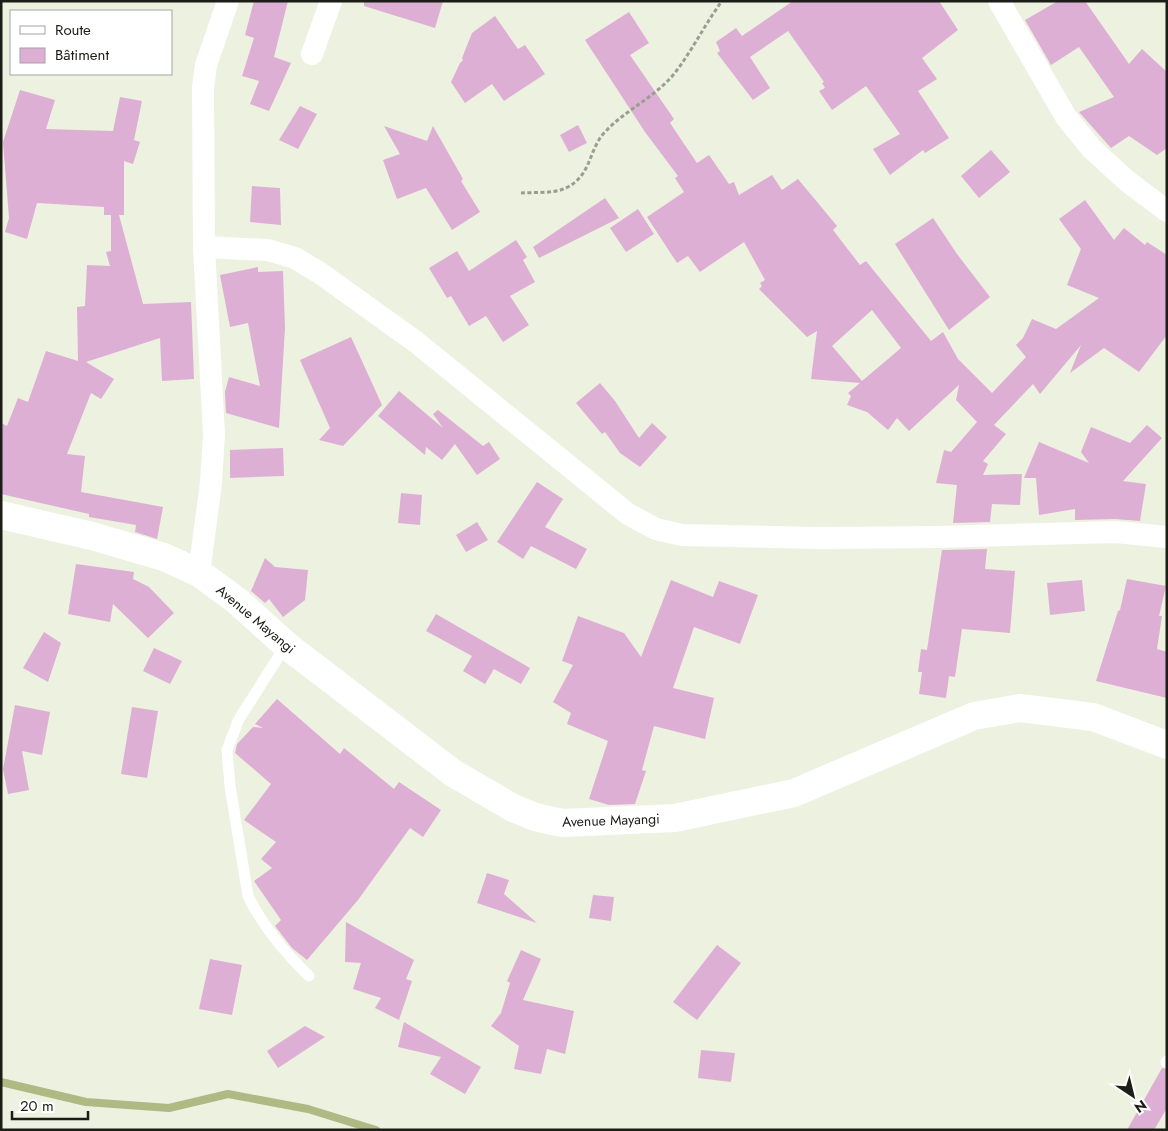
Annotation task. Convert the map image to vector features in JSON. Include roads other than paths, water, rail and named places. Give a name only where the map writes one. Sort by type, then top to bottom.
[{"type":"street","points":[[198,573],[211,484],[214,434],[204,247],[203,88],[206,65],[228,1]]},
{"type":"street","points":[[312,54],[331,1]]},
{"type":"street","points":[[998,1],[1066,117],[1106,162],[1126,181],[1167,211]]},
{"type":"street","points":[[204,247],[268,250],[295,258],[320,273],[416,342],[628,514],[656,529],[682,535],[821,538],[1115,532],[1167,537]]},
{"type":"street","name":"Avenue Mayangi","points":[[1,514],[92,536],[164,557],[198,573],[236,600],[286,645],[452,773],[513,808],[535,817],[562,823],[675,818],[794,793],[974,716],[1020,708],[1093,717],[1167,745]]},
{"type":"lane","points":[[286,645],[239,719],[227,750],[230,786],[248,896],[254,909],[284,950],[309,976]]},
{"type":"waterway","points":[[1,1082],[86,1102],[169,1108],[228,1094],[308,1109],[376,1130]]}]
